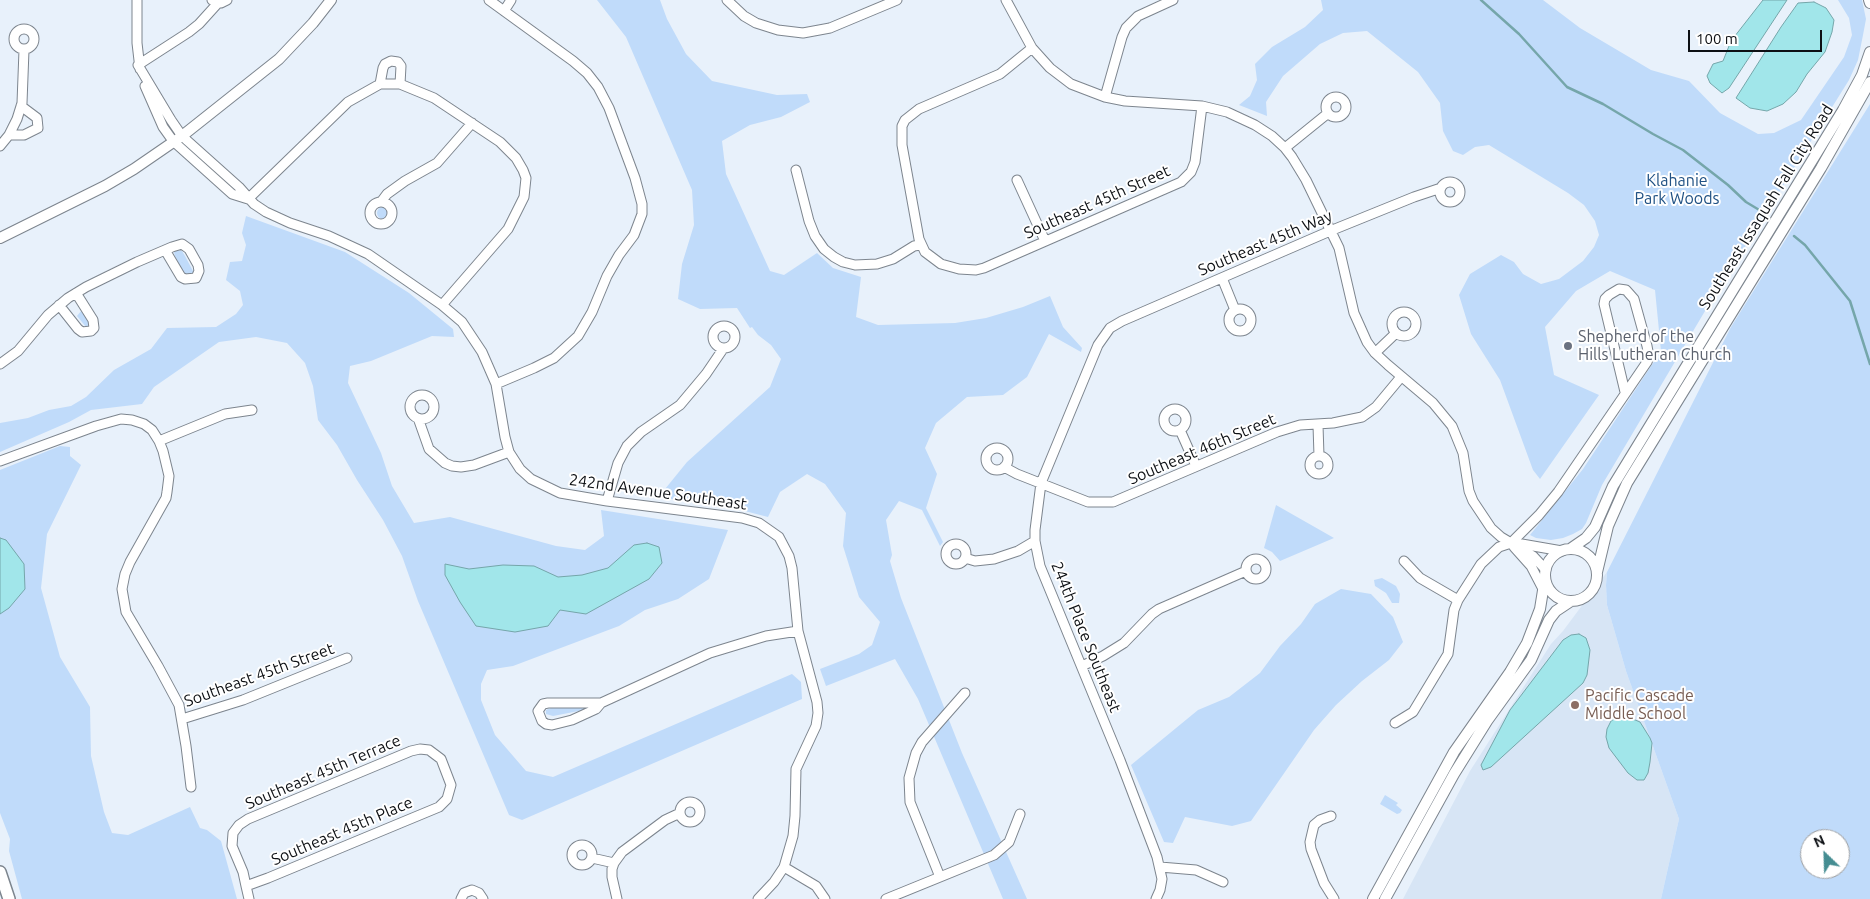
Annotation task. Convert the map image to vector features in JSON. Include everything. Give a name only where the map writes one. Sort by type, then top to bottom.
[{"type":"main road","points":[[0,872],[9,899]]},
{"type":"street","name":"242nd Avenue Southeast","points":[[137,0],[138,65],[145,87],[158,115],[232,194],[248,199],[266,212],[329,236],[368,254],[442,305],[462,322],[473,337],[496,384],[509,452],[520,468],[531,479],[560,493],[607,501],[742,518],[759,522],[779,537],[792,568],[798,631],[817,702],[818,713],[816,726],[796,769],[794,826],[784,867]]},
{"type":"street","points":[[138,65],[190,32],[199,24],[215,2],[227,0]]},
{"type":"street","points":[[0,238],[106,186],[178,138],[279,59],[314,23],[331,0]]},
{"type":"street","points":[[489,0],[587,73],[598,87],[609,108],[640,193],[642,214],[634,235],[619,255],[607,276],[592,312],[578,336],[554,358],[496,384]]},
{"type":"street","points":[[504,11],[511,0]]},
{"type":"street","points":[[727,0],[744,16],[766,27],[790,32],[815,32],[842,24],[897,0]]},
{"type":"street","points":[[1006,0],[1032,48],[1050,68],[1071,84],[1105,97],[1124,101],[1202,106],[1227,112],[1255,124],[1284,148],[1306,180],[1343,258],[1357,323],[1375,353],[1433,403],[1449,421],[1456,434],[1462,453],[1472,501],[1491,528],[1501,537],[1533,556],[1546,574],[1547,585],[1555,595],[1571,601]]},
{"type":"street","points":[[1105,97],[1126,28],[1138,16],[1173,0]]},
{"type":"street","points":[[796,170],[809,221],[815,236],[824,249],[843,262],[856,265],[877,264],[893,259],[920,244],[902,144],[901,131],[905,120],[918,109],[1000,74],[1032,48]]},
{"type":"street","points":[[0,146],[9,135],[21,106],[24,87],[24,50]]},
{"type":"street","name":"Southeast Issaquah Fall City Road","points":[[1597,572],[1608,526],[1627,483],[1855,89],[1870,52]]},
{"type":"street","points":[[380,84],[383,68],[385,64],[391,61],[398,62],[401,66],[400,84]]},
{"type":"street","name":"Southeast Issaquah Fall City Road","points":[[1566,550],[1586,538],[1595,527],[1613,486],[1729,305],[1821,168],[1870,82]]},
{"type":"street","points":[[248,199],[348,102],[380,84],[400,84],[434,98],[509,149],[526,178],[524,197],[508,229],[442,305]]},
{"type":"street","points":[[9,135],[24,135],[38,128],[37,118],[21,106]]},
{"type":"street","name":"Southeast 45th Street","points":[[920,244],[930,257],[949,267],[976,270],[1181,182],[1191,172],[1195,162],[1202,106]]},
{"type":"street","points":[[1284,148],[1327,114]]},
{"type":"street","points":[[381,202],[387,194],[399,185],[436,163],[472,123]]},
{"type":"street","points":[[1017,180],[1045,241]]},
{"type":"street","name":"Southeast 45th Way","points":[[1105,333],[1122,321],[1330,232],[1414,197],[1441,188]]},
{"type":"street","points":[[0,364],[18,351],[48,315],[76,293],[119,270],[165,250]]},
{"type":"street","points":[[1222,278],[1235,310]]},
{"type":"street","points":[[1511,543],[1539,515],[1558,492],[1647,362],[1648,352],[1634,298],[1626,290],[1619,289],[1609,294],[1604,304],[1625,392]]},
{"type":"street","points":[[59,305],[82,332],[91,331],[94,328],[93,320],[76,293]]},
{"type":"street","name":"244th Place Southeast","points":[[1105,333],[1098,345],[1041,483],[1035,541],[1043,574],[1120,760],[1160,867]]},
{"type":"street","points":[[1375,353],[1396,333]]},
{"type":"street","points":[[607,501],[618,463],[627,446],[651,424],[680,405],[724,349]]},
{"type":"street","name":"Southeast 46th Street","points":[[1004,467],[1088,502],[1107,503],[1119,500],[1277,432],[1300,426],[1348,421],[1362,416],[1376,407],[1401,377]]},
{"type":"street","points":[[159,441],[225,414],[252,410]]},
{"type":"street","points":[[418,418],[429,449],[445,464],[461,467],[474,465],[509,452]]},
{"type":"street","points":[[0,461],[116,420],[132,420],[144,424],[152,430],[159,441],[169,476],[168,492],[130,562],[122,589],[126,612],[174,693],[182,719],[191,787]]},
{"type":"street","points":[[1318,424],[1319,456]]},
{"type":"street","points":[[1180,430],[1196,466]]},
{"type":"street","points":[[966,558],[975,561],[994,559],[1018,551],[1035,541]]},
{"type":"street","points":[[1511,543],[1531,566],[1544,591]]},
{"type":"street","points":[[1385,899],[1458,766],[1487,721],[1531,660],[1549,620],[1556,611],[1571,601],[1583,598],[1589,594],[1597,580],[1597,572],[1591,558],[1584,552],[1511,543],[1499,547],[1481,564],[1458,600],[1451,620],[1448,654],[1413,712],[1395,723]]},
{"type":"street","points":[[1373,899],[1454,752],[1518,659],[1535,624],[1551,559],[1566,550]]},
{"type":"street","points":[[1404,561],[1420,578],[1458,600]]},
{"type":"street","points":[[1082,666],[1124,643],[1159,609],[1246,571]]},
{"type":"street","points":[[601,703],[596,709],[572,720],[552,725],[542,721],[538,711],[543,704],[548,703],[601,703],[710,653],[766,636],[798,631]]},
{"type":"street","name":"Southeast 45th Street","points":[[182,719],[242,700],[347,658]]},
{"type":"street","points":[[940,877],[910,802],[909,778],[916,753],[922,742],[965,693]]},
{"type":"street","name":"Southeast 45th Place","points":[[246,886],[439,807],[447,799],[450,785],[441,759],[428,750]]},
{"type":"street","name":"Southeast 45th Terrace","points":[[246,886],[243,872],[232,846],[233,833],[239,825],[248,819],[411,751],[428,750]]},
{"type":"street","points":[[617,899],[612,877],[614,863],[628,846],[664,820],[680,813]]},
{"type":"street","points":[[886,899],[994,855],[1009,842],[1015,831],[1020,814]]},
{"type":"street","points":[[1331,816],[1320,820],[1314,825],[1310,842],[1324,883],[1334,899]]},
{"type":"street","points":[[592,858],[614,863]]},
{"type":"street","points":[[758,899],[774,882],[784,867],[816,886],[825,899]]},
{"type":"street","points":[[1156,899],[1161,885],[1160,867],[1196,870],[1223,882]]},
{"type":"street","points":[[246,886],[249,899]]},
{"type":"street","points":[[461,899],[464,893],[472,890],[479,893],[483,899]]},
{"type":"shaded area","points":[[1763,0],[1787,0],[1729,88],[1722,93],[1710,83],[1707,76],[1713,64],[1723,61],[1731,41]]},
{"type":"shaded area","points":[[1814,2],[1826,8],[1834,20],[1825,52],[1807,74],[1796,92],[1783,104],[1767,111],[1750,108],[1736,98],[1798,3]]},
{"type":"shaded area","points":[[0,538],[6,540],[24,564],[25,589],[9,608],[0,614]]},
{"type":"shaded area","points":[[647,543],[659,547],[662,563],[649,579],[586,614],[560,610],[548,626],[515,632],[476,626],[445,575],[445,564],[469,569],[503,565],[534,566],[558,577],[582,575],[608,568],[634,545]]},
{"type":"shaded area","name":"Pacific Cascade Middle School","points":[[1607,572],[1607,605],[1626,671],[1679,819],[1661,899],[1403,899],[1470,771],[1551,644]]},
{"type":"shaded area","points":[[1579,634],[1586,638],[1590,650],[1587,675],[1583,683],[1491,767],[1483,770],[1481,765],[1510,710],[1563,640],[1571,635]]},
{"type":"shaded area","points":[[1619,716],[1628,717],[1640,722],[1652,743],[1648,773],[1644,780],[1637,780],[1628,773],[1609,748],[1606,737],[1607,729],[1611,721]]},
{"type":"green space","points":[[597,0],[660,0],[667,19],[686,54],[712,81],[777,95],[807,94],[810,102],[781,117],[750,125],[722,141],[726,174],[770,271],[784,275],[817,253],[833,268],[861,277],[856,317],[878,325],[955,323],[986,318],[1023,307],[1050,296],[1063,327],[1082,348],[1081,352],[1049,334],[1027,377],[1003,395],[967,397],[936,423],[925,448],[937,474],[926,508],[943,542],[940,546],[922,510],[899,501],[886,520],[892,555],[890,561],[901,598],[962,753],[1027,899],[1003,899],[918,699],[895,659],[826,686],[820,669],[859,654],[872,645],[880,622],[859,597],[843,546],[846,513],[825,484],[807,474],[780,492],[768,517],[737,509],[665,498],[661,494],[687,462],[770,387],[781,359],[771,345],[758,335],[752,327],[750,328],[737,308],[700,309],[678,299],[682,264],[694,225],[692,190],[626,37]]},
{"type":"green space","name":"Klahanie Park Woods","points":[[1321,0],[1543,0],[1580,28],[1651,70],[1689,81],[1720,113],[1758,134],[1774,133],[1801,120],[1844,57],[1852,35],[1849,18],[1838,0],[1862,0],[1866,19],[1858,60],[1849,80],[1705,311],[1602,485],[1586,523],[1582,529],[1573,534],[1551,540],[1536,538],[1530,535],[1583,469],[1661,351],[1655,290],[1610,271],[1576,291],[1545,327],[1554,375],[1599,395],[1540,479],[1533,470],[1500,380],[1471,334],[1459,295],[1470,274],[1501,255],[1514,262],[1523,274],[1541,284],[1559,279],[1583,261],[1594,247],[1599,235],[1595,221],[1584,205],[1568,193],[1489,145],[1475,147],[1463,155],[1453,151],[1443,131],[1440,103],[1418,72],[1367,31],[1343,33],[1320,44],[1283,76],[1266,102],[1267,116],[1239,105],[1250,96],[1257,80],[1255,64],[1272,47],[1305,27],[1323,10]]},
{"type":"green space","points":[[1870,104],[1870,899],[1661,899],[1679,819],[1626,671],[1607,605],[1607,572],[1731,327]]},
{"type":"green space","points":[[383,207],[389,213],[383,219],[377,213]]},
{"type":"green space","points":[[246,216],[345,252],[409,293],[453,329],[454,337],[432,336],[371,361],[350,366],[348,383],[381,453],[392,486],[414,523],[450,517],[556,546],[585,550],[604,536],[601,510],[728,530],[709,579],[678,599],[645,610],[619,626],[513,666],[487,670],[481,684],[481,700],[495,735],[526,771],[553,777],[792,674],[801,682],[802,699],[522,820],[509,815],[418,601],[402,556],[383,520],[337,445],[318,420],[313,386],[305,363],[287,343],[256,337],[219,342],[154,387],[142,404],[91,410],[69,422],[0,452],[0,423],[28,418],[49,410],[71,406],[86,397],[114,370],[151,349],[167,328],[216,327],[236,314],[243,305],[240,291],[226,280],[230,262],[242,261],[246,245],[242,233]]},
{"type":"green space","points":[[177,250],[182,251],[193,274],[185,276],[175,256],[174,252]]},
{"type":"green space","points":[[81,311],[91,323],[86,327],[77,316]]},
{"type":"green space","points":[[60,446],[70,447],[70,456],[81,465],[47,534],[41,588],[60,657],[90,707],[91,756],[104,812],[112,833],[128,835],[190,807],[200,828],[207,830],[221,841],[237,899],[22,899],[9,851],[10,839],[0,813],[0,470]]},
{"type":"green space","points":[[1276,505],[1334,538],[1280,561],[1272,552],[1264,548]]},
{"type":"green space","points":[[1382,578],[1396,586],[1400,594],[1399,603],[1392,603],[1386,593],[1375,586],[1374,580]]},
{"type":"green space","points":[[1341,589],[1371,594],[1393,617],[1403,642],[1389,660],[1336,705],[1314,730],[1251,821],[1232,826],[1185,817],[1173,843],[1164,842],[1131,765],[1198,710],[1229,697],[1260,673],[1280,646],[1301,624],[1315,604]]},
{"type":"green space","points":[[590,706],[589,709],[553,716],[546,714],[546,710],[551,708]]},
{"type":"green space","points":[[1385,795],[1398,803],[1396,805],[1402,810],[1400,813],[1397,814],[1380,804]]},
{"type":"waterway","points":[[1481,0],[1519,34],[1567,87],[1603,104],[1683,150],[1728,185],[1746,202],[1761,211]]},
{"type":"waterway","points":[[1794,236],[1805,245],[1850,301],[1870,364]]},
{"type":"place","name":"Shepherd of the Hills Lutheran Church","points":[[1568,346]]},
{"type":"place","name":"Pacific Cascade Middle School","points":[[1575,705]]}]
